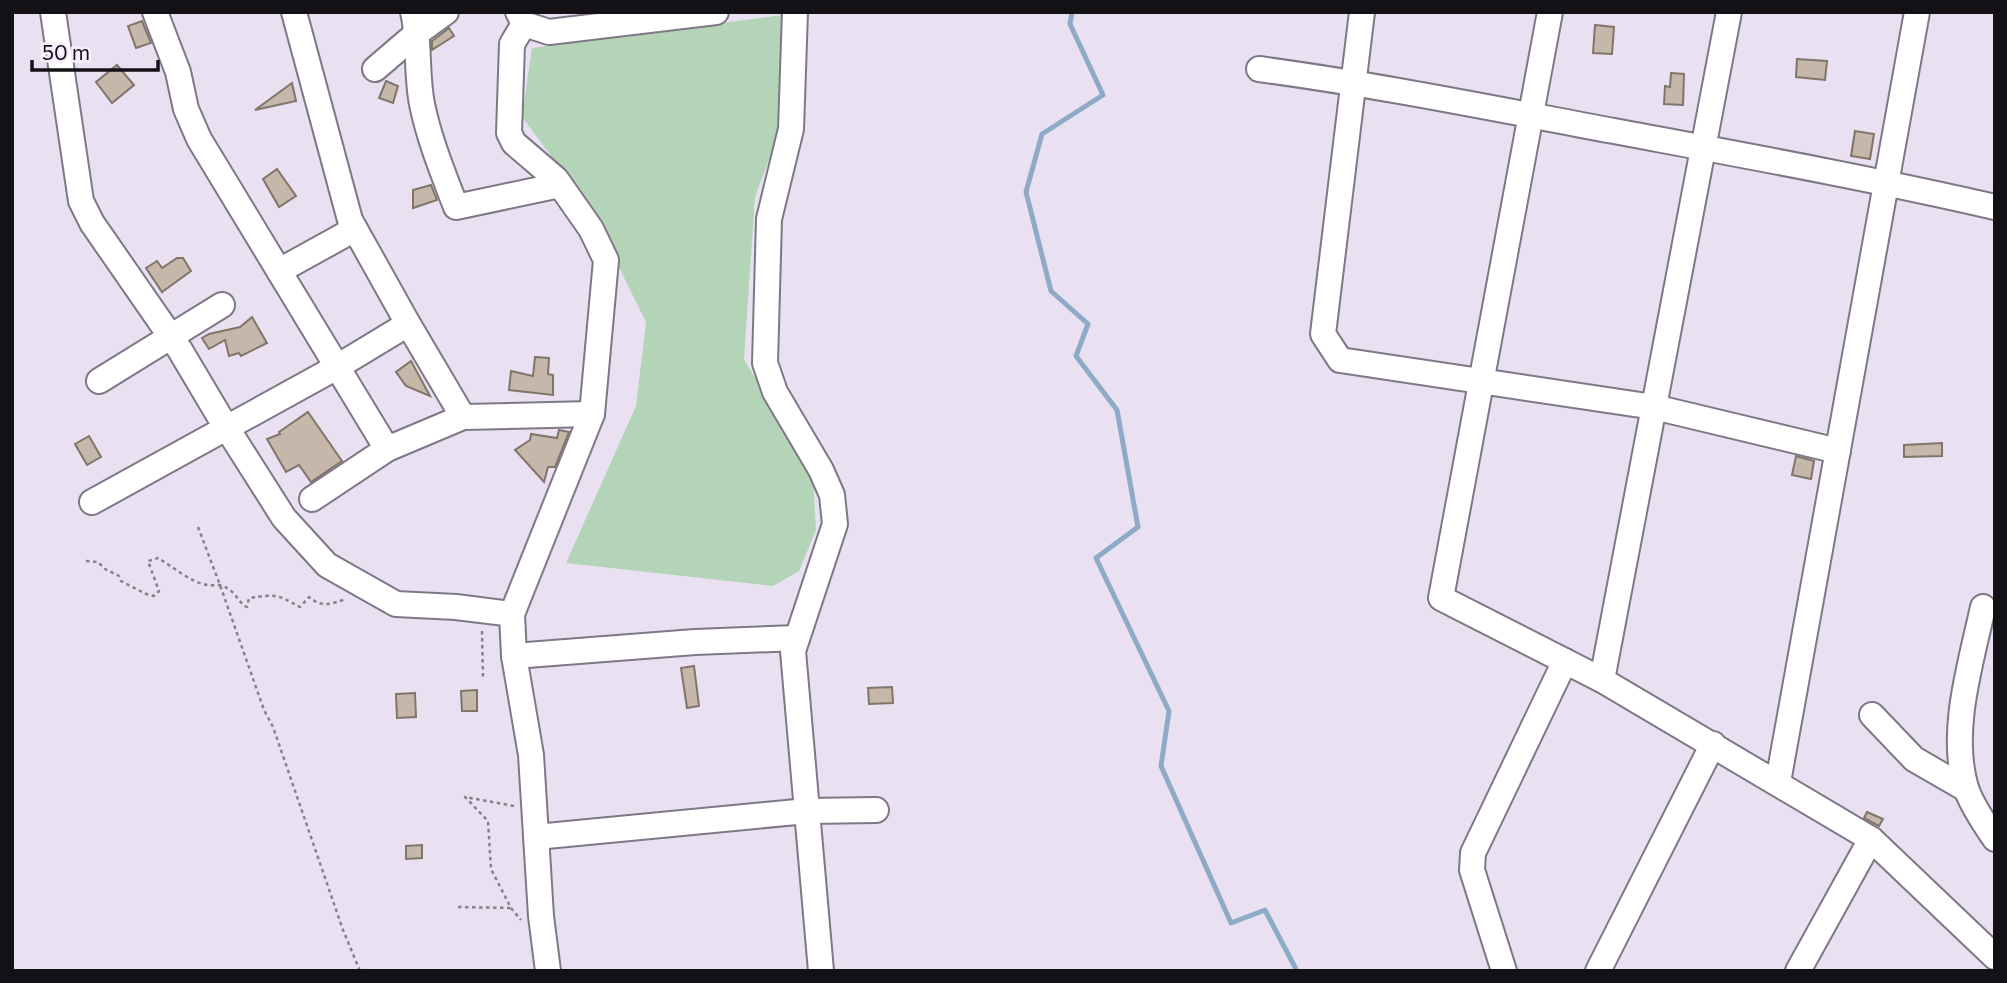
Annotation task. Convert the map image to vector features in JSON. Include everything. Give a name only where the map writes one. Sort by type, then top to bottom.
[{"type":"street","points":[[53,12],[81,201],[92,223],[170,335],[284,517],[327,565],[396,604],[456,607],[512,614]]},
{"type":"street","points":[[155,12],[178,72],[186,109],[199,139],[387,449]]},
{"type":"street","points":[[294,12],[351,220],[463,417]]},
{"type":"street","points":[[375,69],[415,22],[446,12]]},
{"type":"street","points":[[546,959],[531,755],[514,656],[512,614],[592,414],[606,260],[591,229],[556,178],[514,143],[509,133],[512,44],[521,18],[550,32],[716,12]]},
{"type":"street","points":[[795,12],[791,128],[769,219],[765,363],[775,393],[821,470],[832,495],[835,524],[793,652],[821,971]]},
{"type":"street","points":[[1362,12],[1323,334],[1340,360],[1654,407],[1838,452]]},
{"type":"street","points":[[1550,12],[1441,598],[1602,680],[1871,839],[1995,957]]},
{"type":"street","points":[[1602,680],[1729,12]]},
{"type":"street","points":[[1778,782],[1917,12]]},
{"type":"street","points":[[415,22],[422,102],[438,161],[456,207],[560,185]]},
{"type":"street","points":[[1259,69],[1353,82],[1530,115],[1886,182],[1995,207]]},
{"type":"street","points":[[279,271],[355,229]]},
{"type":"street","points":[[99,381],[222,305]]},
{"type":"street","points":[[92,502],[337,367],[408,324]]},
{"type":"street","points":[[312,499],[387,449],[463,417],[592,414]]},
{"type":"street","points":[[1983,607],[1966,686],[1958,748],[1966,789],[1995,839]]},
{"type":"street","points":[[514,656],[695,642],[797,638]]},
{"type":"street","points":[[1504,971],[1472,870],[1473,853],[1565,661]]},
{"type":"street","points":[[1872,715],[1914,759],[1966,789]]},
{"type":"street","points":[[1598,971],[1713,744]]},
{"type":"street","points":[[536,837],[807,811],[876,810]]},
{"type":"street","points":[[1798,971],[1871,839]]},
{"type":"path","points":[[198,527],[360,971]]},
{"type":"path","points":[[86,561],[98,562],[119,576],[121,581],[153,596],[159,591],[148,561],[158,558],[194,580],[206,585],[220,584],[236,594],[247,607],[249,598],[262,596],[278,595],[300,607],[309,597],[318,604],[327,604],[371,590]]},
{"type":"path","points":[[481,610],[483,679]]},
{"type":"path","points":[[534,810],[465,797],[488,821],[491,869],[511,908],[546,959]]},
{"type":"path","points":[[457,907],[511,908]]},
{"type":"green space","points":[[783,15],[777,138],[755,197],[744,359],[813,476],[816,530],[799,571],[773,586],[566,563],[636,406],[646,322],[588,205],[522,117],[532,48]]},
{"type":"building","points":[[142,21],[151,43],[136,48],[128,26]]},
{"type":"building","points":[[1595,25],[1614,27],[1612,54],[1593,53]]},
{"type":"building","points":[[449,28],[454,36],[432,50],[432,41]]},
{"type":"building","points":[[1797,59],[1827,61],[1825,80],[1796,77]]},
{"type":"building","points":[[117,65],[134,85],[112,103],[96,82]]},
{"type":"building","points":[[1671,73],[1684,74],[1683,105],[1664,104],[1665,86],[1670,87]]},
{"type":"building","points":[[386,81],[398,86],[393,103],[379,98]]},
{"type":"building","points":[[292,83],[296,101],[255,110]]},
{"type":"building","points":[[1855,131],[1874,134],[1870,159],[1851,156]]},
{"type":"building","points":[[277,169],[296,196],[279,207],[263,179]]},
{"type":"building","points":[[431,185],[437,200],[413,208],[413,190]]},
{"type":"building","points":[[177,258],[183,258],[191,271],[162,292],[146,268],[157,261],[162,268]]},
{"type":"building","points":[[252,317],[267,343],[241,356],[239,353],[229,356],[225,340],[209,349],[202,338],[240,327]]},
{"type":"building","points":[[535,357],[549,358],[548,374],[553,375],[553,395],[509,390],[511,371],[533,376]]},
{"type":"building","points":[[411,361],[430,396],[406,386],[396,372]]},
{"type":"building","points":[[308,412],[342,461],[311,482],[299,465],[286,472],[267,439],[280,434],[279,432]]},
{"type":"building","points":[[559,430],[569,432],[555,467],[548,467],[544,482],[515,450],[530,440],[531,434],[557,438]]},
{"type":"building","points":[[89,436],[101,457],[87,465],[75,444]]},
{"type":"building","points":[[1942,443],[1942,456],[1904,457],[1904,445]]},
{"type":"building","points":[[1796,456],[1814,461],[1811,479],[1792,475]]},
{"type":"building","points":[[694,666],[699,706],[687,708],[681,668]]},
{"type":"building","points":[[892,687],[893,703],[869,704],[868,688]]},
{"type":"building","points":[[477,690],[477,711],[462,711],[461,691]]},
{"type":"building","points":[[415,693],[416,717],[397,718],[396,694]]},
{"type":"building","points":[[1867,812],[1883,819],[1879,826],[1864,818]]},
{"type":"building","points":[[422,845],[422,858],[406,859],[406,846]]},
{"type":"waterway","points":[[1072,12],[1070,24],[1103,95],[1042,134],[1026,192],[1051,291],[1088,324],[1076,356],[1117,410],[1138,527],[1096,558],[1169,711],[1161,766],[1231,923],[1265,910],[1297,971]]}]
